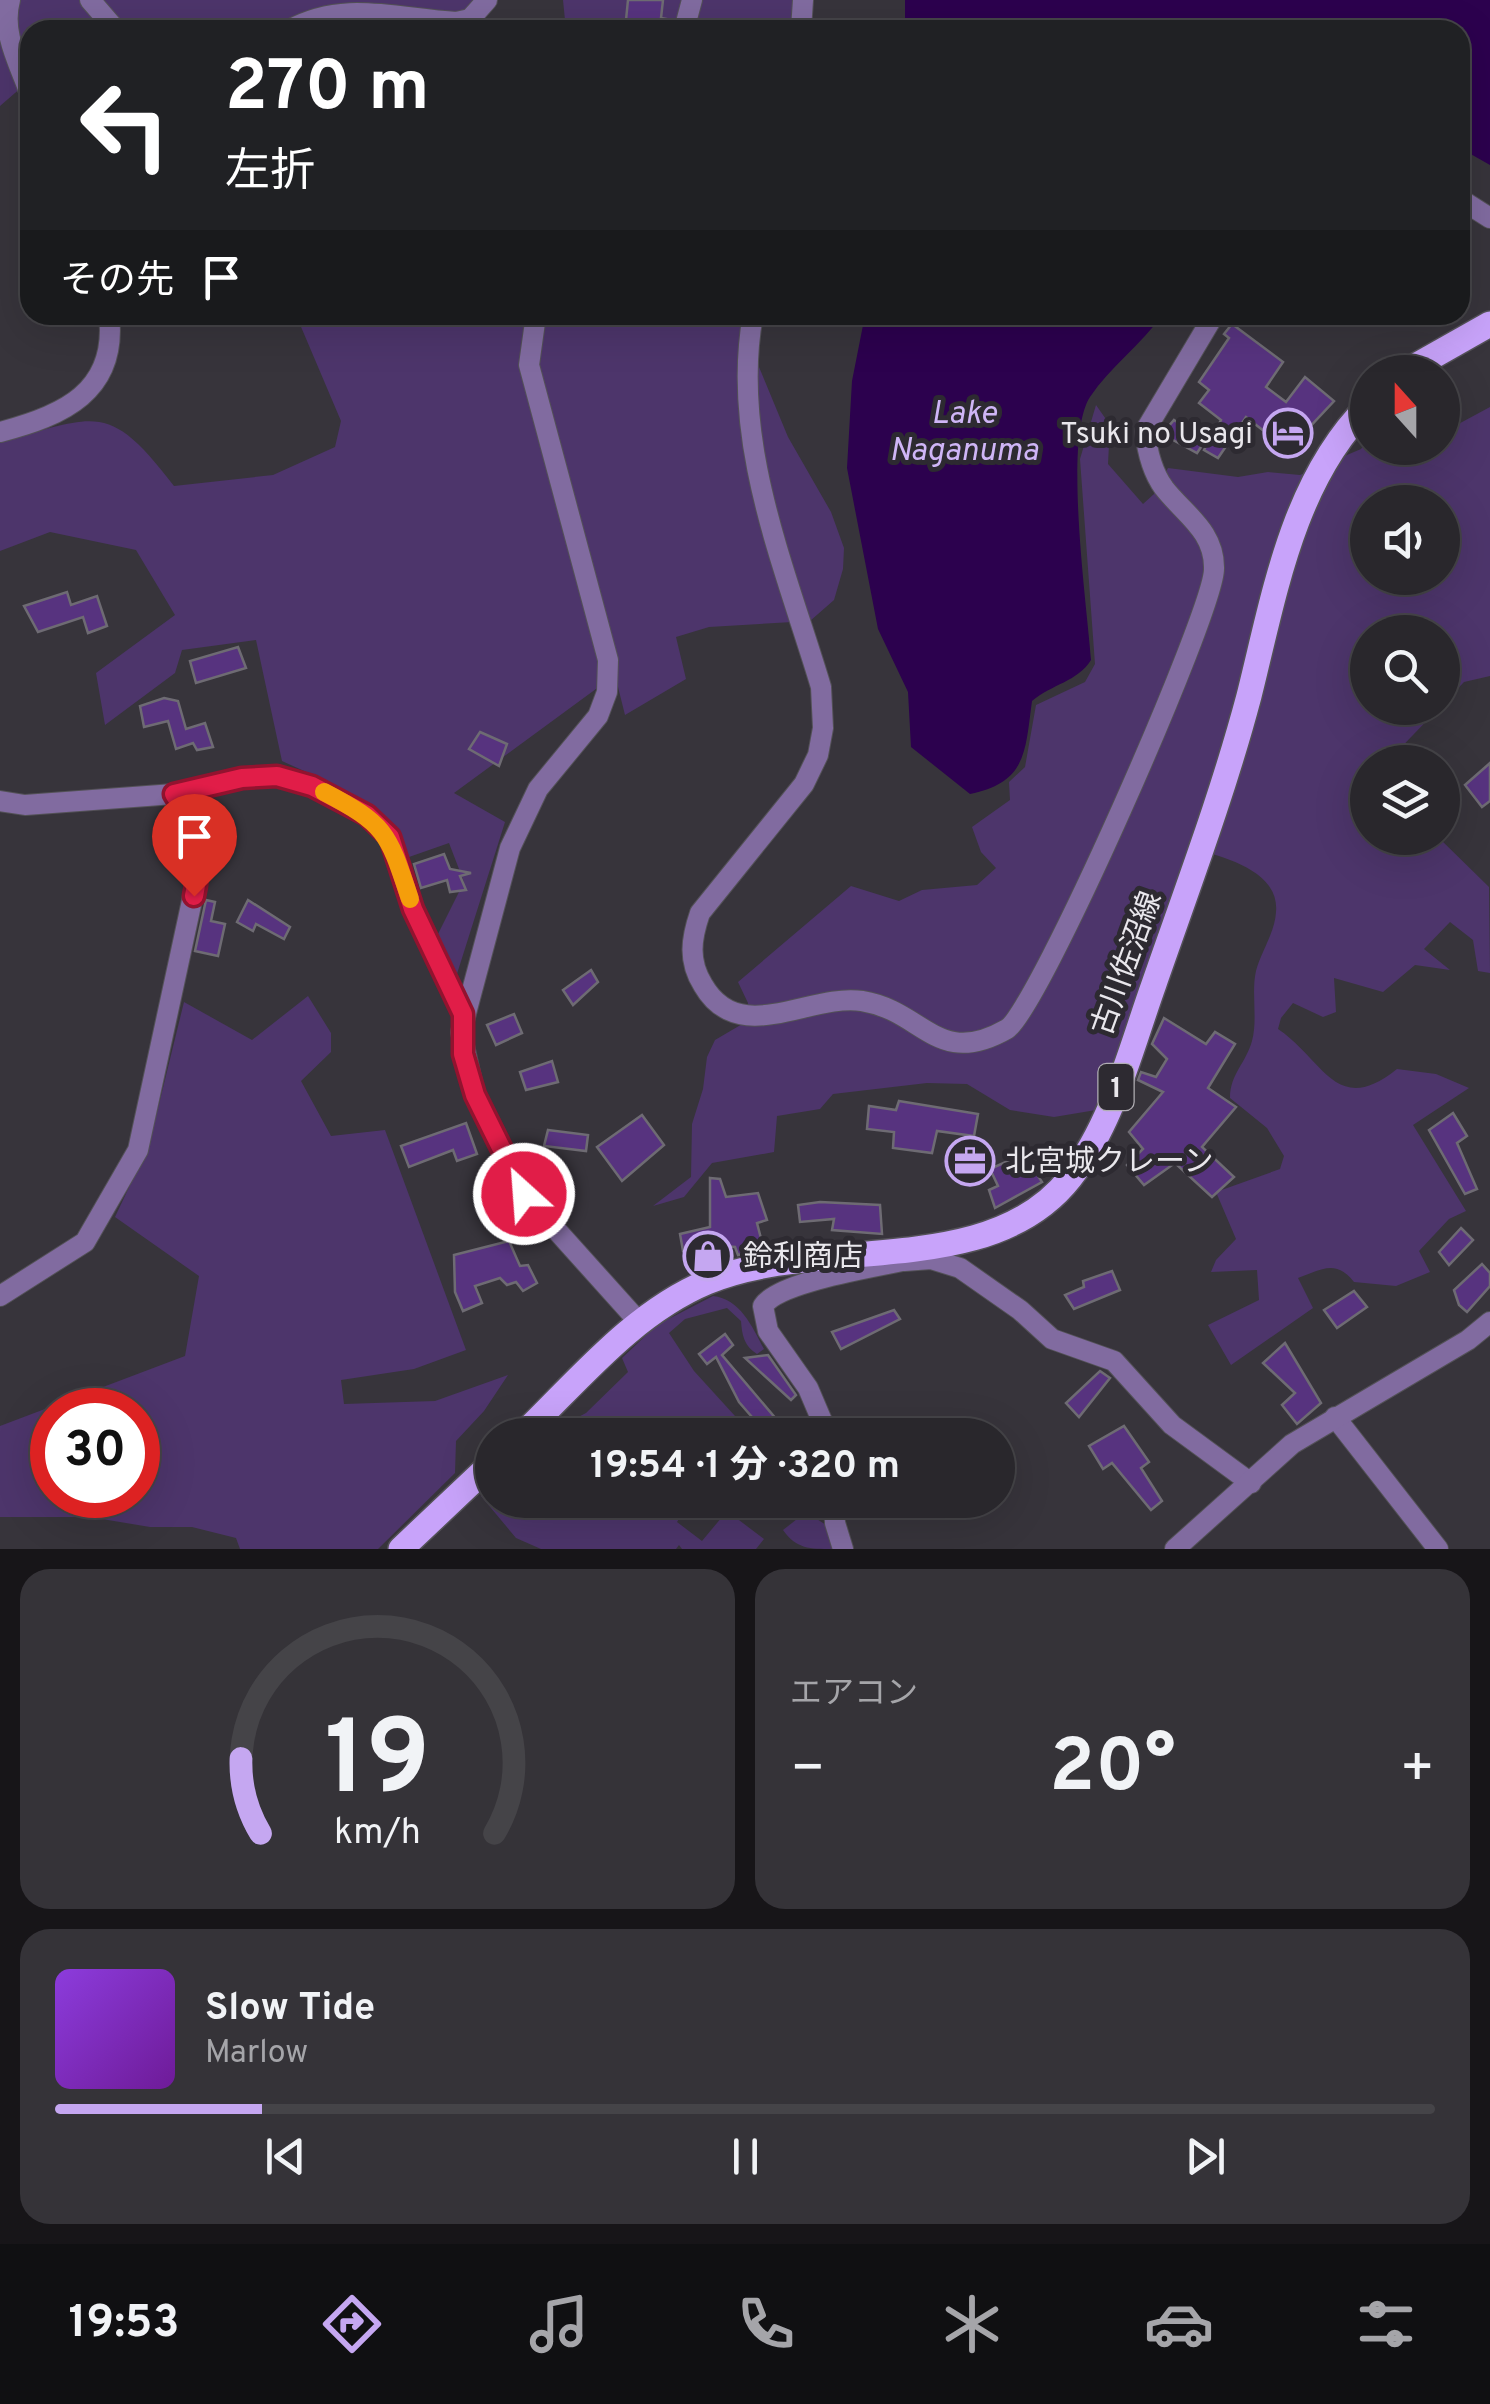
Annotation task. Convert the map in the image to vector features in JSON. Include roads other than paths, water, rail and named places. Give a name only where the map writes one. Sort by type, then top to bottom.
[{"type":"main road","points":[[1436,355],[1490,324]]},
{"type":"main road","name":"古川佐沼線","points":[[540,1418],[639,1322],[684,1293],[730,1273],[902,1255],[972,1238],[1016,1222],[1066,1182],[1092,1144],[1208,831],[1292,534],[1319,471],[1350,430]]},
{"type":"main road","points":[[401,1549],[475,1480]]},
{"type":"street","points":[[10,0],[6,21],[20,66]]},
{"type":"street","points":[[90,0],[107,20]]},
{"type":"street","points":[[465,20],[487,0]]},
{"type":"street","points":[[301,20],[334,5],[442,20]]},
{"type":"street","points":[[0,432],[52,419],[75,404],[94,384],[106,358],[108,325]]},
{"type":"street","points":[[463,1014],[523,816],[538,788],[598,716],[607,692],[608,660],[529,365],[535,325]]},
{"type":"street","points":[[752,325],[744,384],[750,439],[820,687],[823,728],[818,755],[804,784],[700,913],[691,938],[692,959],[706,992],[741,1016],[769,1017],[819,1001],[858,1001],[906,1018],[930,1036],[966,1045],[1013,1026],[1034,998],[1063,942],[1196,635],[1214,570],[1210,549],[1190,512],[1164,488],[1146,448],[1145,432],[1208,325]]},
{"type":"street","points":[[0,801],[26,805],[174,794],[242,778],[277,776],[312,786],[367,815],[390,837],[413,909],[463,1014],[468,1075],[524,1194],[639,1322]]},
{"type":"street","points":[[0,1296],[85,1242],[138,1150],[202,859],[196,833],[174,794]]},
{"type":"street","points":[[821,1418],[808,1388],[768,1331],[763,1306],[787,1289],[902,1255],[931,1259],[960,1268],[1020,1310],[1052,1340],[1114,1360],[1172,1425],[1251,1483]]},
{"type":"street","points":[[1175,1549],[1292,1444],[1468,1340],[1490,1322]]},
{"type":"street","points":[[1335,1418],[1438,1549]]},
{"type":"street","points":[[835,1518],[843,1549]]},
{"type":"water","points":[[905,0],[1490,0],[1490,165],[1470,154],[1470,20],[905,20]]},
{"type":"water","name":"Lake Naganuma","points":[[863,325],[1154,325],[1098,386],[1082,418],[1077,484],[1091,660],[1079,673],[1032,701],[1020,762],[1003,782],[989,789],[970,794],[911,747],[908,692],[878,629],[847,468],[852,381]]},
{"type":"place","name":"Tsuki no Usagi","points":[[1288,433]]},
{"type":"place","name":"北宮城クレーン","points":[[970,1161]]},
{"type":"place","name":"鈴利商店","points":[[708,1256]]}]
